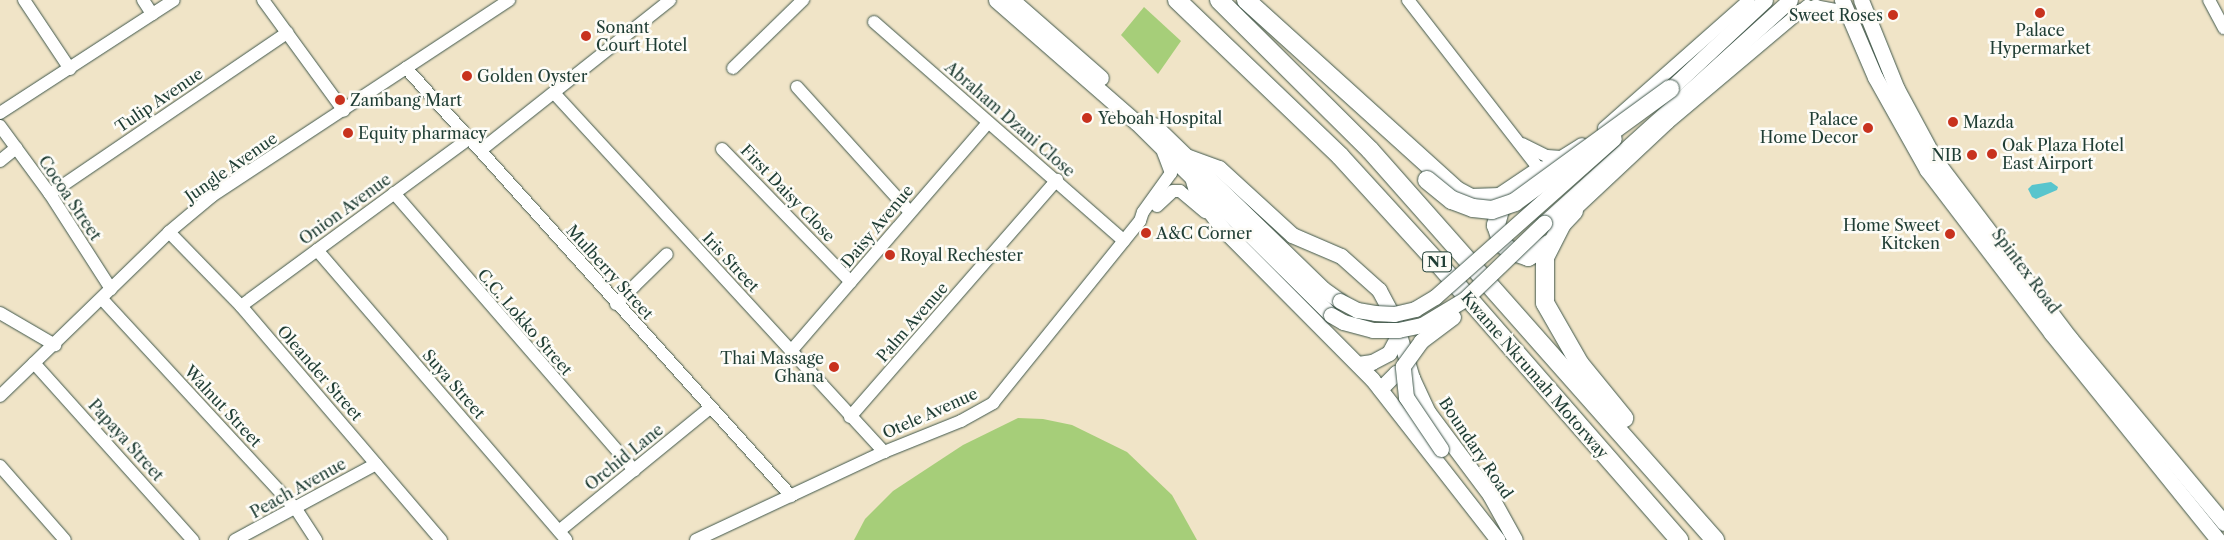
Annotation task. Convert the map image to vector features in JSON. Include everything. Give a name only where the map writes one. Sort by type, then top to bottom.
[{"type":"highway","name":"Kwame Nkrumah Motorway","points":[[1177,0],[1340,156],[1436,261],[1679,540]]},
{"type":"highway","name":"Kwame Nkrumah Motorway","points":[[1219,0],[1370,150],[1715,540]]},
{"type":"highway","points":[[1246,0],[1310,54],[1456,190],[1471,198],[1486,200],[1500,197],[1523,184]]},
{"type":"highway","points":[[1310,54],[1370,123],[1427,180],[1452,200],[1473,208],[1492,210],[1515,202],[1670,89]]},
{"type":"highway","points":[[1540,170],[1523,184],[1500,210],[1497,235],[1511,252],[1528,257],[1549,244]]},
{"type":"highway","points":[[1574,210],[1549,244],[1545,257],[1543,293],[1562,337],[1580,364],[1725,540]]},
{"type":"main road","name":"Boundary Road","points":[[996,0],[1157,142],[1331,315],[1343,322],[1373,330],[1398,330],[1422,325],[1465,299]]},
{"type":"main road","name":"Boundary Road","points":[[1012,0],[1186,156],[1323,289],[1357,310],[1394,314],[1415,310],[1435,297],[1670,89],[1765,0]]},
{"type":"main road","points":[[1506,536],[1441,449],[1406,397],[1403,366],[1421,341],[1463,310],[1465,299],[1790,0]]},
{"type":"main road","name":"Spintex Road","points":[[1861,0],[1879,50],[1936,161],[2070,338],[2224,523]]},
{"type":"main road","points":[[1871,0],[1879,50]]},
{"type":"main road","points":[[1801,12],[1815,8],[1844,6]]},
{"type":"main road","name":"Spintex Road","points":[[1844,6],[1875,77],[1927,170],[2052,333],[2218,540]]},
{"type":"main road","name":"Boundary Road","points":[[1186,156],[1219,168],[1292,234],[1341,256],[1364,274],[1385,301],[1399,334],[1412,378],[1428,412],[1490,495],[1506,536]]},
{"type":"main road","name":"Boundary Road","points":[[1192,177],[1197,194],[1222,228],[1358,364],[1506,536]]},
{"type":"main road","points":[[1358,364],[1372,362],[1389,353],[1399,334]]},
{"type":"main road","points":[[1380,389],[1396,373],[1412,378]]},
{"type":"main road","points":[[2118,414],[2136,446],[2208,540]]},
{"type":"street","points":[[24,0],[70,68]]},
{"type":"street","points":[[142,0],[152,14]]},
{"type":"street","points":[[0,113],[174,0]]},
{"type":"street","points":[[263,0],[344,110]]},
{"type":"street","name":"Jungle Avenue","points":[[0,396],[169,232],[212,196],[406,68],[494,4],[509,0]]},
{"type":"street","points":[[481,150],[670,0]]},
{"type":"street","points":[[733,68],[803,0]]},
{"type":"street","points":[[1408,0],[1540,170],[1590,139],[1749,0]]},
{"type":"street","points":[[1574,210],[1668,123],[1801,12],[1812,0]]},
{"type":"street","points":[[2209,0],[2224,28]]},
{"type":"street","name":"Abraham Dzani Close","points":[[874,22],[1057,180],[1124,241]]},
{"type":"street","name":"Tulip Avenue","points":[[50,194],[287,33]]},
{"type":"street","name":"Mulberry Street","points":[[406,68],[790,496]]},
{"type":"street","points":[[797,87],[909,211]]},
{"type":"street","name":"Iris Street","points":[[554,93],[850,418],[884,452]]},
{"type":"street","name":"Daisy Avenue","points":[[791,351],[909,211],[988,122]]},
{"type":"street","name":"Cocoa Street","points":[[0,126],[50,194],[106,294]]},
{"type":"street","name":"Onion Avenue","points":[[241,306],[470,138]]},
{"type":"street","points":[[1514,138],[1534,151],[1561,157]]},
{"type":"street","name":"Otele Avenue","points":[[696,540],[884,452],[961,421],[993,403],[1124,241],[1172,173],[1157,142]]},
{"type":"street","points":[[0,161],[16,148]]},
{"type":"street","name":"First Daisy Close","points":[[722,149],[851,282]]},
{"type":"street","name":"Palm Avenue","points":[[850,418],[1057,180]]},
{"type":"street","name":"Otele Avenue","points":[[1140,220],[1148,217],[1165,196],[1180,191],[1222,228]]},
{"type":"street","name":"C.C. Lokko Street","points":[[394,194],[634,470]]},
{"type":"street","name":"Oleander Street","points":[[169,232],[241,306],[441,540]]},
{"type":"street","name":"Suya Street","points":[[316,250],[562,535]]},
{"type":"street","points":[[616,304],[667,254]]},
{"type":"street","name":"Walnut Street","points":[[106,294],[296,509],[316,540]]},
{"type":"street","points":[[0,313],[55,344]]},
{"type":"street","name":"Papaya Street","points":[[34,363],[193,540]]},
{"type":"street","name":"Orchid Lane","points":[[562,535],[634,470],[710,408]]},
{"type":"street","name":"Peach Avenue","points":[[236,540],[376,464]]},
{"type":"street","points":[[0,466],[65,540]]},
{"type":"green space","points":[[1144,7],[1181,41],[1158,74],[1121,35]]},
{"type":"green space","points":[[1018,418],[1043,419],[1072,425],[1127,452],[1172,495],[1197,540],[854,540],[865,519],[893,491],[963,445]]},
{"type":"water","points":[[2051,182],[2058,187],[2057,190],[2036,199],[2032,197],[2028,189],[2032,185]]},
{"type":"place","name":"Palace Hypermarket","points":[[2040,13]]},
{"type":"place","name":"Sweet Roses","points":[[1893,15]]},
{"type":"place","name":"Sonant Court Hotel","points":[[586,36]]},
{"type":"place","name":"Golden Oyster","points":[[467,76]]},
{"type":"place","name":"Zambang Mart","points":[[340,100]]},
{"type":"place","name":"Yeboah Hospital","points":[[1087,118]]},
{"type":"place","name":"Mazda","points":[[1953,122]]},
{"type":"place","name":"Palace Home Decor","points":[[1868,128]]},
{"type":"place","name":"Equity pharmacy","points":[[348,133]]},
{"type":"place","name":"Oak Plaza Hotel East Airport","points":[[1992,154]]},
{"type":"place","name":"NIB","points":[[1972,155]]},
{"type":"place","name":"A&C Corner","points":[[1146,233]]},
{"type":"place","name":"Home Sweet Kitcken","points":[[1950,234]]},
{"type":"place","name":"Royal Rechester","points":[[890,255]]},
{"type":"place","name":"Thai Massage Ghana","points":[[834,367]]}]
